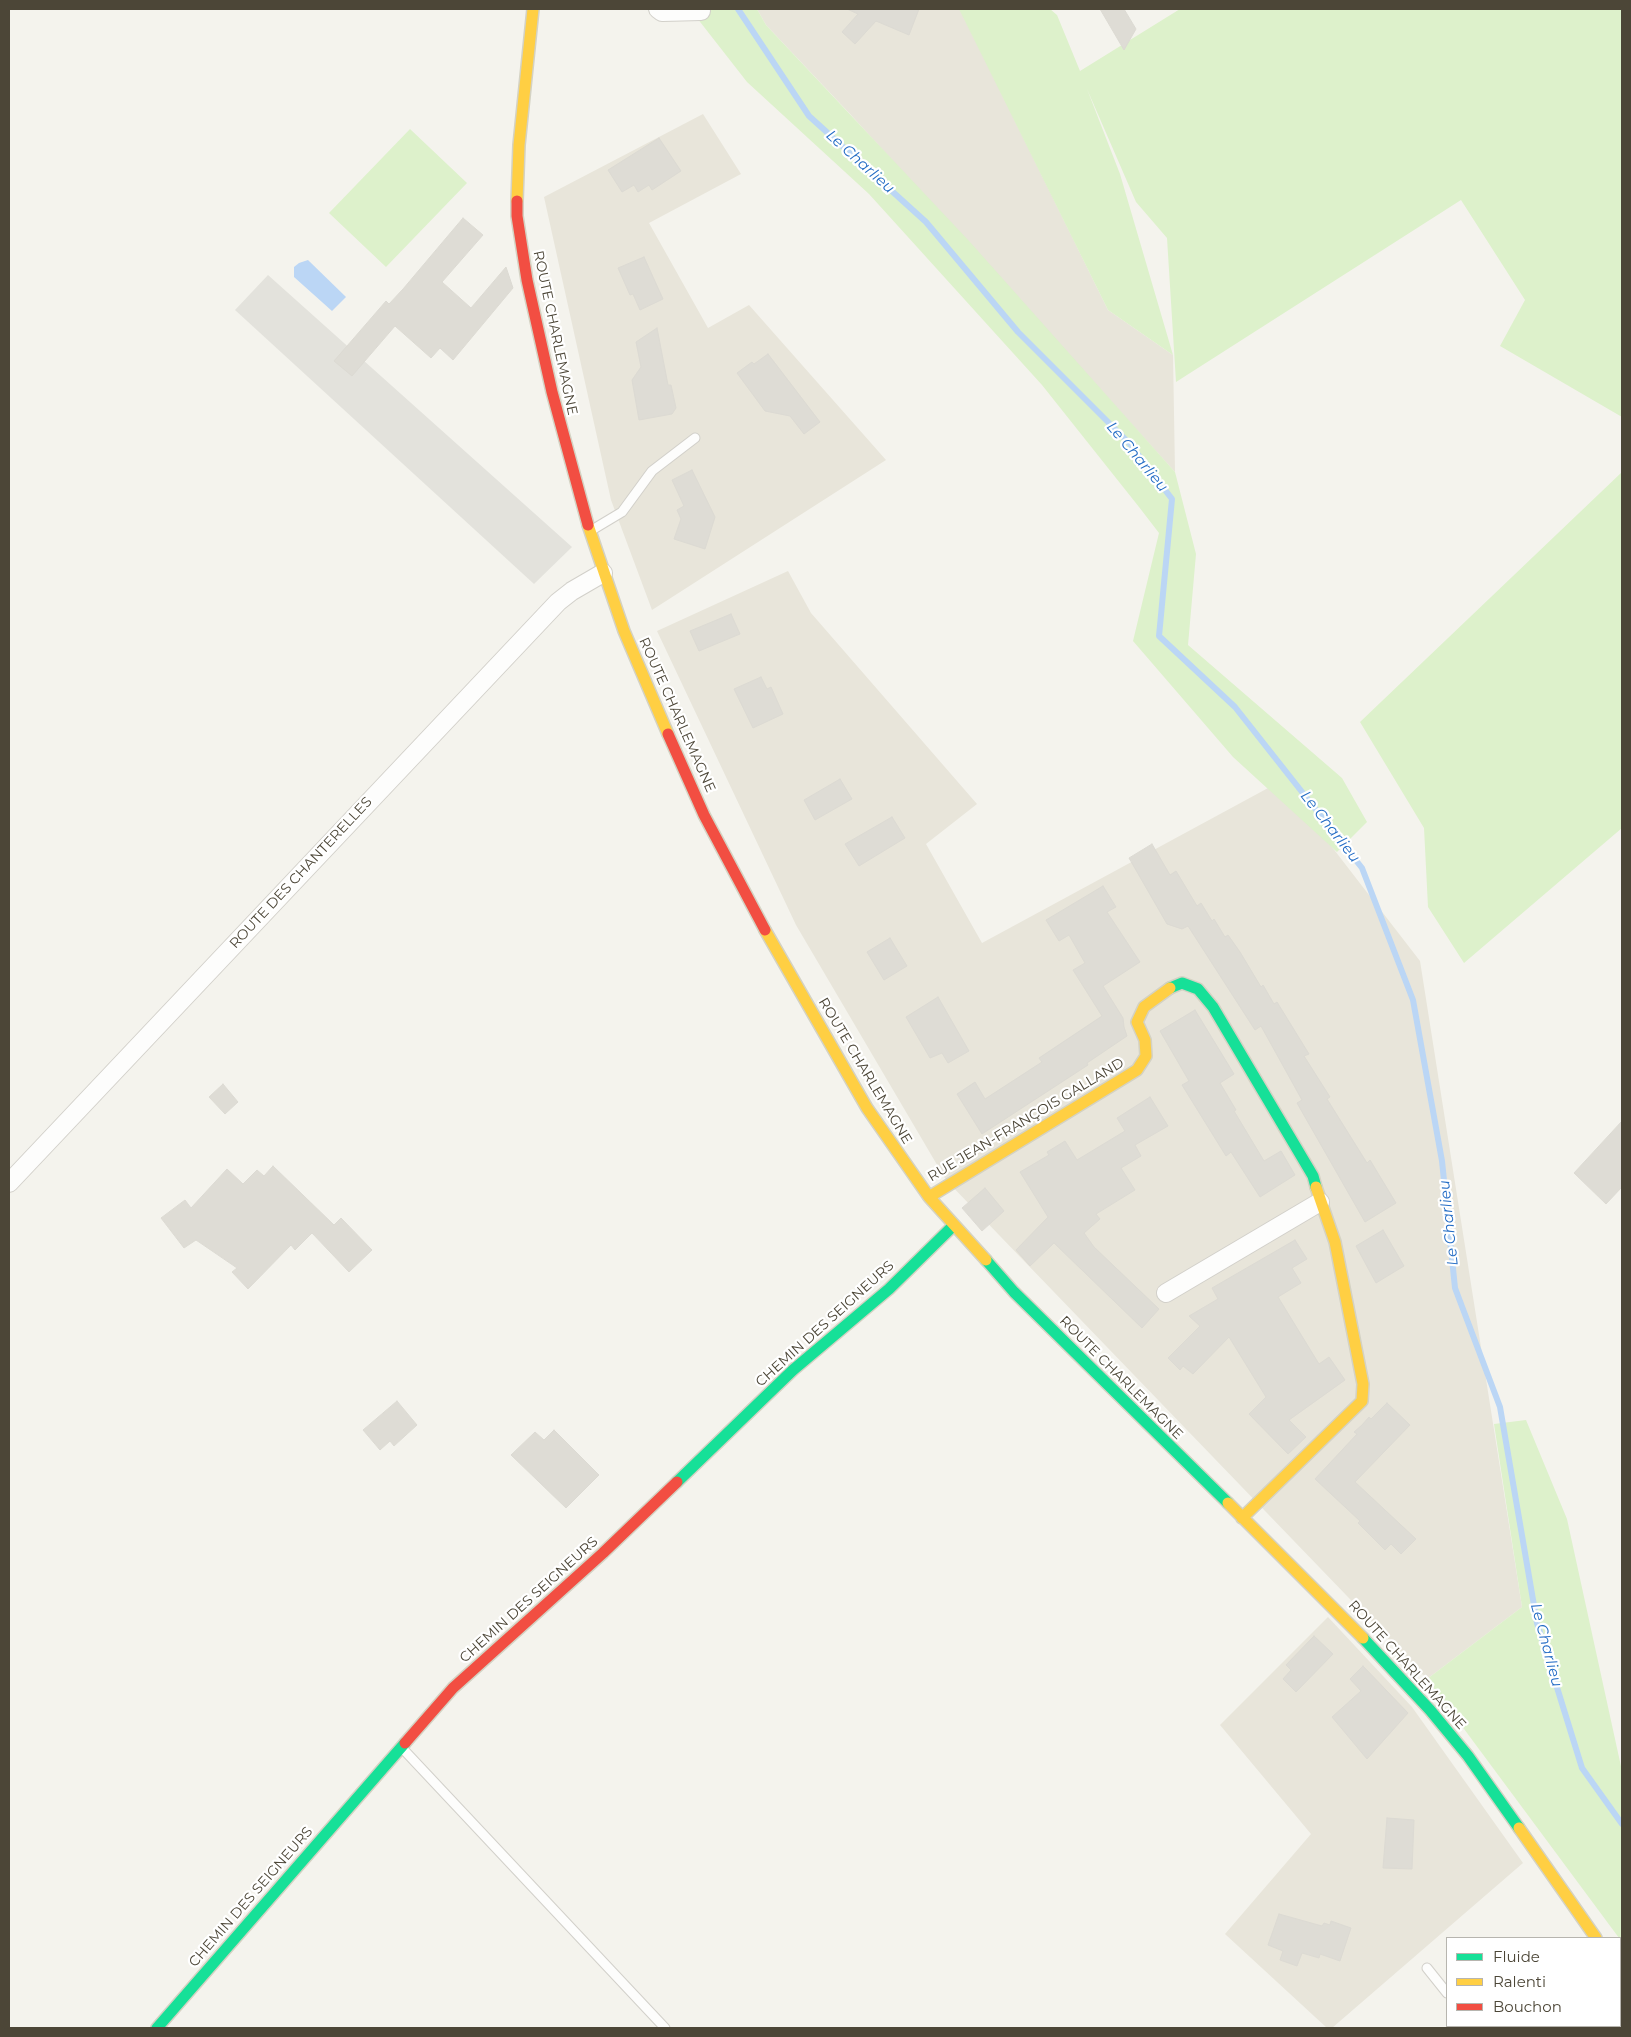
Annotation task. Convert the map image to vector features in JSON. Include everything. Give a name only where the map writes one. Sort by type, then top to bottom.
[{"type":"main road","name":"ROUTE CHARLEMAGNE","points":[[533,9],[519,145],[518,223],[527,280],[552,392],[590,532],[640,673],[726,859],[863,1100],[929,1197],[1014,1292],[1336,1609],[1430,1710],[1478,1770],[1595,1937]]},
{"type":"main road","name":"RUE JEAN-FRANÇOIS GALLAND","points":[[929,1197],[1137,1070],[1146,1056],[1145,1040],[1137,1022],[1144,1007],[1168,988],[1182,983],[1198,989],[1213,1007],[1314,1176],[1320,1202],[1335,1242],[1363,1384],[1362,1401],[1356,1410],[1242,1518]]},
{"type":"main road","name":"CHEMIN DES SEIGNEURS","points":[[157,2028],[453,1688],[603,1553],[793,1370],[889,1289],[953,1226]]},
{"type":"street","points":[[658,9],[662,12],[701,11]]},
{"type":"street","name":"ROUTE DES CHANTERELLES","points":[[9,1184],[558,602],[572,591],[603,573]]},
{"type":"street","points":[[1166,1293],[1320,1202]]},
{"type":"lane","points":[[590,532],[622,512],[652,471],[695,438]]},
{"type":"lane","points":[[401,1747],[665,2028]]},
{"type":"lane","points":[[1427,1968],[1446,1992]]},
{"type":"shaded area","points":[[757,9],[959,9],[961,11],[1108,310],[1173,355],[1175,472],[851,115],[766,25]]},
{"type":"shaded area","points":[[703,114],[741,174],[649,223],[708,328],[749,305],[886,460],[652,610],[611,500],[544,197]]},
{"type":"shaded area","points":[[268,275],[572,547],[534,584],[235,310]]},
{"type":"shaded area","points":[[788,571],[811,613],[977,804],[926,844],[982,943],[1281,781],[1420,961],[1522,1607],[1427,1679],[946,1180],[796,925],[657,631]]},
{"type":"shaded area","points":[[1328,1617],[1412,1707],[1523,1863],[1332,2028],[1327,2028],[1225,1934],[1311,1834],[1220,1725]]},
{"type":"green space","points":[[690,9],[757,9],[766,25],[970,242],[1175,472],[1196,554],[1188,645],[1342,778],[1367,822],[1337,852],[1233,757],[1133,641],[1159,533],[1042,385],[869,194],[747,82]]},
{"type":"green space","points":[[959,9],[1050,9],[1057,15],[1080,71],[1180,9],[1622,9],[1622,417],[1500,346],[1525,300],[1461,200],[1176,382],[1167,238],[1136,202],[1087,89],[1120,174],[1173,355],[1108,310]]},
{"type":"green space","points":[[410,129],[467,183],[386,267],[329,213]]},
{"type":"green space","points":[[1622,472],[1622,828],[1464,963],[1428,907],[1424,828],[1360,722]]},
{"type":"green space","points":[[1526,1420],[1567,1519],[1622,1771],[1622,1942],[1621,1937],[1618,1937],[1427,1679],[1522,1607],[1494,1424]]},
{"type":"water","points":[[308,260],[346,297],[332,311],[294,277],[294,267]]},
{"type":"building","points":[[847,9],[919,9],[909,35],[876,21],[855,44],[842,32],[858,14]]},
{"type":"building","points":[[1100,9],[1124,9],[1136,29],[1124,50]]},
{"type":"building","points":[[659,138],[681,171],[652,190],[649,185],[638,192],[634,185],[622,192],[608,170]]},
{"type":"building","points":[[463,218],[483,235],[442,282],[471,308],[506,267],[513,288],[453,360],[440,348],[431,358],[395,326],[352,376],[334,361],[386,301],[389,304],[403,289]]},
{"type":"building","points":[[644,257],[663,299],[640,310],[633,294],[630,295],[618,268]]},
{"type":"building","points":[[657,328],[668,385],[671,385],[676,408],[672,414],[639,420],[632,380],[641,367],[636,342]]},
{"type":"building","points":[[768,354],[820,422],[804,434],[790,416],[765,411],[737,373],[752,362],[754,364]]},
{"type":"building","points":[[692,470],[715,517],[705,549],[674,539],[681,519],[677,510],[684,506],[672,480]]},
{"type":"building","points":[[731,614],[740,634],[699,651],[690,631]]},
{"type":"building","points":[[761,677],[767,689],[771,687],[783,714],[753,728],[734,689]]},
{"type":"building","points":[[840,779],[852,799],[815,820],[804,800]]},
{"type":"building","points":[[892,817],[905,838],[859,866],[845,844]]},
{"type":"building","points":[[1152,844],[1170,875],[1176,871],[1197,906],[1201,903],[1225,937],[1228,935],[1261,987],[1263,985],[1274,1004],[1277,1002],[1309,1054],[1304,1056],[1330,1097],[1327,1099],[1367,1163],[1370,1160],[1396,1203],[1365,1222],[1297,1103],[1302,1100],[1261,1026],[1255,1030],[1188,926],[1182,929],[1167,924],[1129,858]]},
{"type":"building","points":[[1103,886],[1116,907],[1107,912],[1140,962],[1103,986],[1123,1018],[1127,1036],[1087,1063],[1088,1065],[982,1134],[957,1094],[975,1082],[985,1099],[1042,1062],[1039,1058],[1102,1016],[1073,970],[1085,963],[1069,935],[1059,941],[1046,920]]},
{"type":"building","points":[[890,938],[907,966],[884,980],[867,952]]},
{"type":"building","points":[[938,997],[969,1051],[948,1063],[942,1053],[930,1058],[906,1017]]},
{"type":"building","points":[[1195,1010],[1234,1074],[1220,1083],[1236,1110],[1234,1111],[1264,1161],[1281,1151],[1295,1175],[1260,1197],[1231,1152],[1226,1156],[1182,1085],[1189,1081],[1160,1031]]},
{"type":"building","points":[[223,1084],[238,1102],[225,1114],[209,1097]]},
{"type":"building","points":[[1150,1097],[1168,1126],[1135,1145],[1141,1156],[1121,1168],[1135,1190],[1096,1214],[1100,1219],[1084,1233],[1094,1247],[1159,1309],[1142,1328],[1054,1243],[1030,1266],[1016,1250],[1048,1217],[1020,1172],[1049,1155],[1047,1152],[1065,1141],[1077,1160],[1125,1131],[1117,1118]]},
{"type":"building","points":[[1622,1121],[1622,1187],[1606,1204],[1574,1173]]},
{"type":"building","points":[[273,1166],[334,1225],[341,1218],[372,1250],[349,1272],[312,1233],[295,1250],[291,1245],[248,1289],[232,1272],[237,1268],[196,1240],[184,1248],[161,1218],[185,1200],[191,1208],[227,1169],[243,1184],[257,1170],[264,1176]]},
{"type":"building","points":[[985,1188],[1004,1211],[982,1231],[962,1208]]},
{"type":"building","points":[[1383,1230],[1404,1266],[1376,1283],[1356,1246]]},
{"type":"building","points":[[1295,1240],[1307,1259],[1292,1268],[1301,1283],[1278,1297],[1319,1364],[1329,1357],[1345,1380],[1289,1420],[1306,1437],[1288,1454],[1249,1414],[1266,1397],[1229,1337],[1193,1374],[1183,1366],[1180,1370],[1168,1358],[1200,1326],[1189,1316],[1218,1299],[1212,1288]]},
{"type":"building","points":[[397,1401],[417,1425],[394,1446],[390,1441],[380,1450],[363,1430]]},
{"type":"building","points":[[1387,1403],[1410,1425],[1355,1482],[1416,1539],[1401,1554],[1391,1544],[1385,1550],[1358,1523],[1360,1521],[1315,1479],[1357,1434],[1354,1432]]},
{"type":"building","points":[[554,1430],[599,1475],[566,1508],[511,1455],[535,1432],[544,1440]]},
{"type":"building","points":[[1314,1636],[1333,1654],[1296,1692],[1283,1679],[1291,1670],[1286,1665]]},
{"type":"building","points":[[1363,1666],[1408,1713],[1367,1759],[1332,1717],[1361,1691],[1350,1679]]},
{"type":"building","points":[[1387,1818],[1414,1820],[1412,1869],[1383,1868]]},
{"type":"building","points":[[1279,1914],[1322,1926],[1324,1923],[1330,1925],[1331,1921],[1351,1928],[1340,1961],[1320,1954],[1319,1958],[1302,1953],[1297,1966],[1280,1960],[1283,1951],[1268,1945]]},
{"type":"waterway","name":"Le Charlieu","points":[[738,9],[809,116],[926,222],[1018,332],[1130,444],[1172,499],[1159,636],[1235,707],[1362,868],[1413,1000],[1442,1161],[1455,1288],[1500,1407],[1537,1623],[1582,1768],[1622,1824]]},
{"type":"traffic: fast","points":[[1170,988],[1182,983],[1198,989],[1213,1007],[1313,1176],[1316,1187]]},
{"type":"traffic: fast","points":[[677,1482],[793,1370],[889,1289],[953,1226]]},
{"type":"traffic: fast","points":[[986,1260],[1014,1292],[1228,1503]]},
{"type":"traffic: fast","points":[[1363,1638],[1430,1710],[1468,1756],[1519,1828]]},
{"type":"traffic: fast","points":[[157,2028],[405,1743]]},
{"type":"traffic: slow","points":[[517,201],[519,145],[533,9]]},
{"type":"traffic: slow","points":[[588,525],[624,631],[668,734]]},
{"type":"traffic: slow","points":[[765,930],[867,1108],[929,1197],[986,1260]]},
{"type":"traffic: slow","points":[[929,1197],[1137,1070],[1146,1056],[1145,1040],[1137,1022],[1144,1007],[1170,988]]},
{"type":"traffic: slow","points":[[1242,1518],[1362,1401],[1363,1384],[1335,1242],[1316,1187]]},
{"type":"traffic: slow","points":[[1228,1503],[1363,1638]]},
{"type":"traffic: slow","points":[[1519,1828],[1595,1937]]},
{"type":"traffic: jam","points":[[517,201],[517,216],[527,280],[552,392],[588,525]]},
{"type":"traffic: jam","points":[[668,734],[704,815],[765,930]]},
{"type":"traffic: jam","points":[[405,1743],[453,1688],[603,1553],[677,1482]]}]
